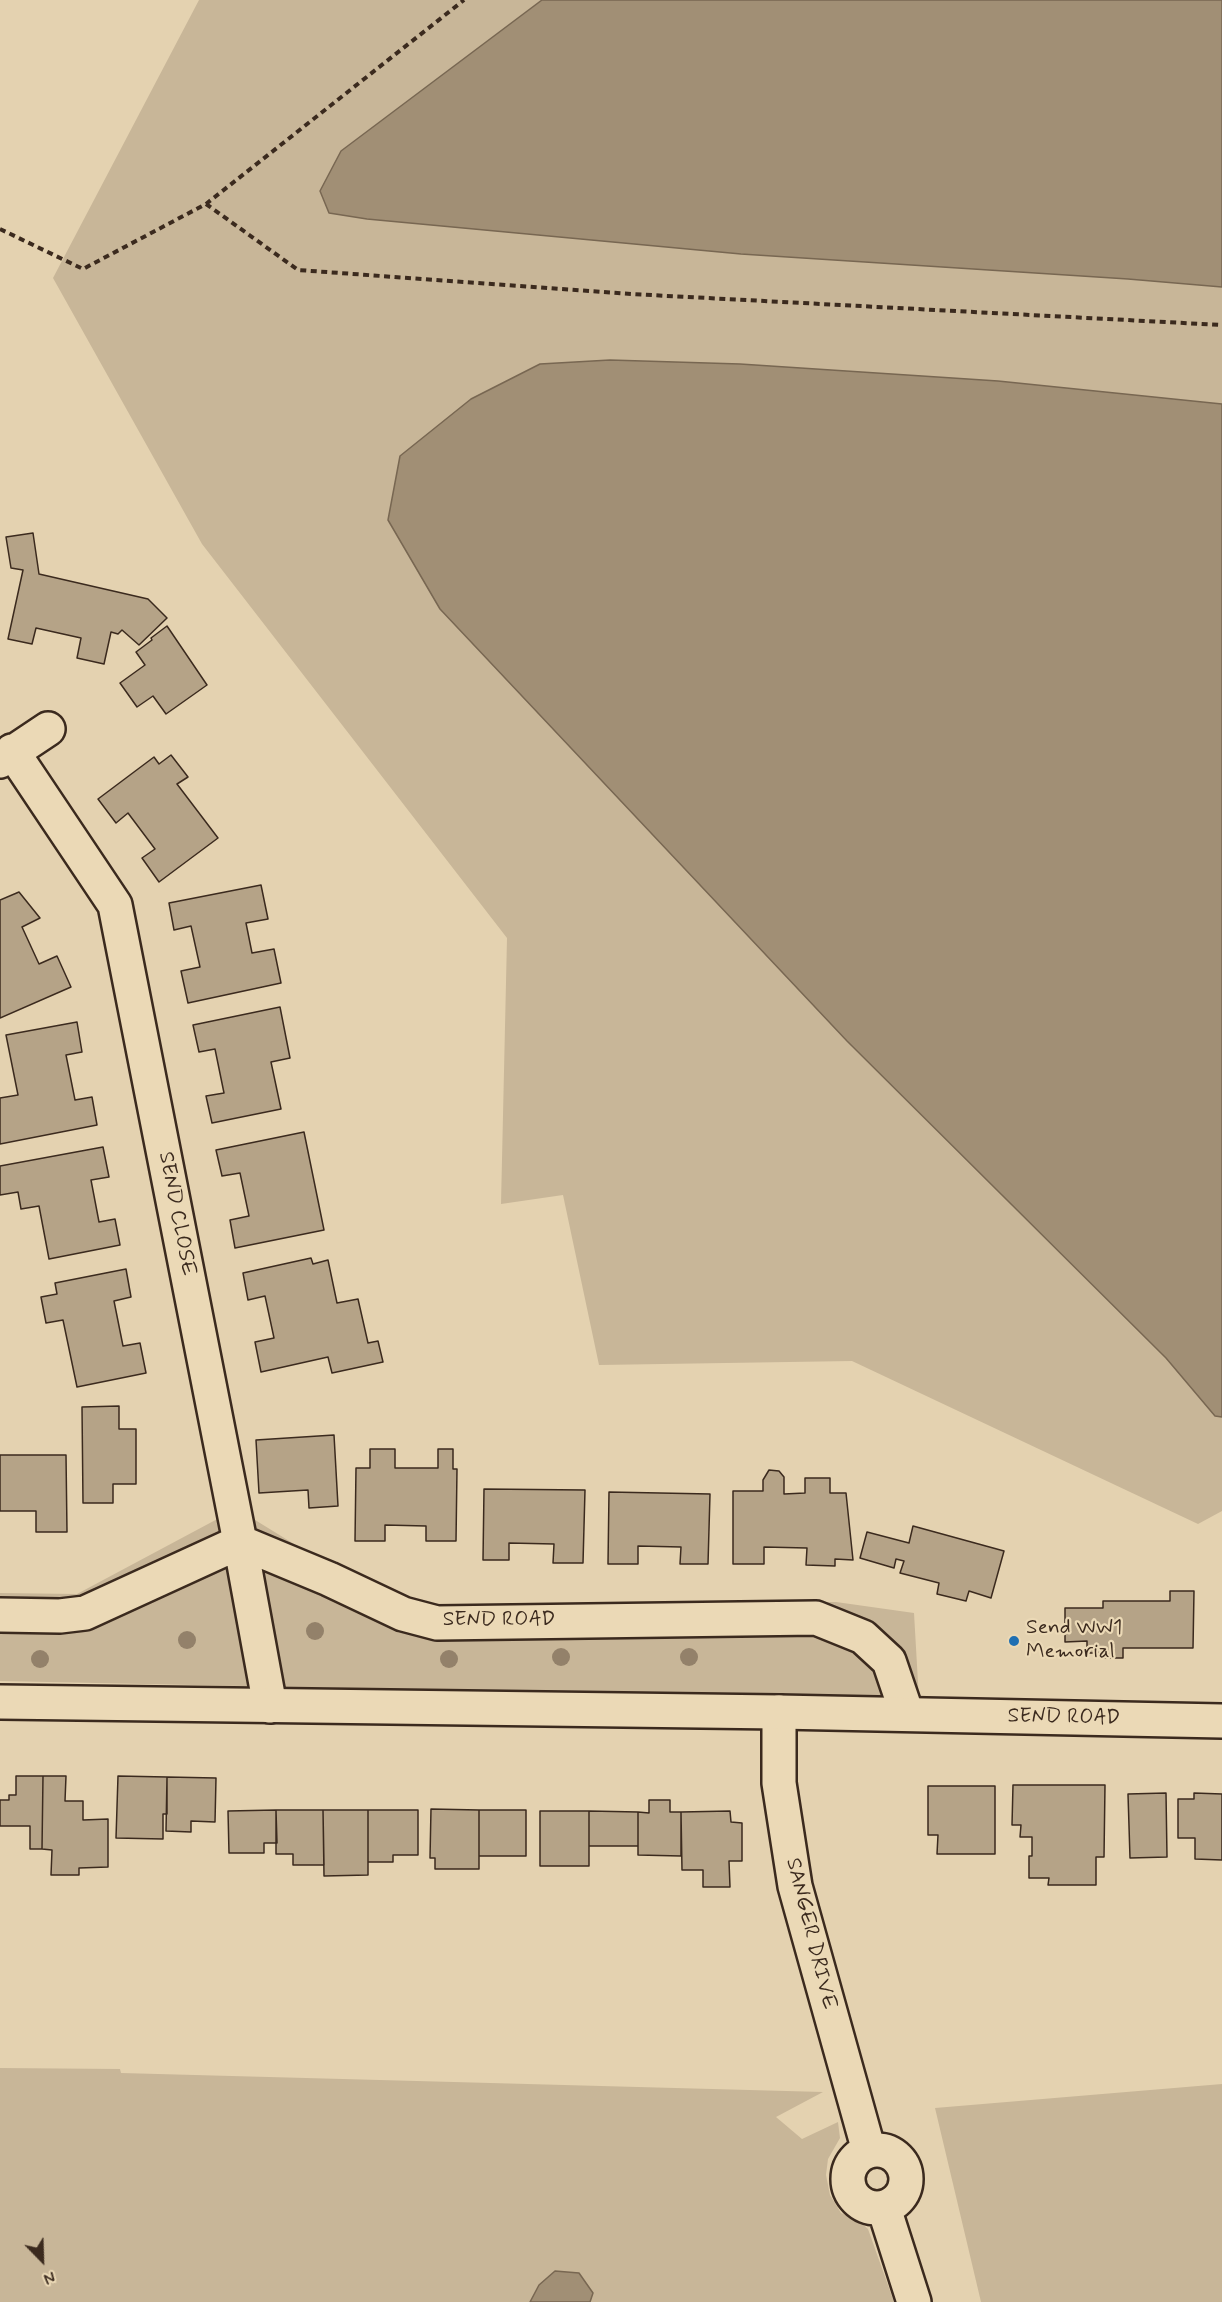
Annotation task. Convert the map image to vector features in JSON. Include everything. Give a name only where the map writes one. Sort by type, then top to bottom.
[{"type":"street","name":"SEND CLOSE","points":[[48,729],[6,756],[115,905],[270,1706]]},
{"type":"street","points":[[0,1615],[60,1616],[85,1613],[240,1542]]},
{"type":"street","name":"SEND ROAD","points":[[240,1542],[403,1614],[437,1623],[816,1618],[864,1637],[889,1661],[907,1714]]},
{"type":"street","name":"SEND ROAD","points":[[0,1702],[1222,1720]]},
{"type":"street","name":"SANGER DRIVE","points":[[778,1712],[779,1784],[795,1886],[869,2151],[885,2151],[898,2158],[906,2172],[906,2187],[898,2200],[884,2208],[914,2302]]},
{"type":"path","points":[[0,229],[83,270],[206,204],[464,0]]},
{"type":"path","points":[[206,204],[298,270],[631,294],[1222,325]]},
{"type":"shaded area","points":[[199,0],[542,0],[341,151],[1128,279],[1222,287],[1222,404],[984,382],[766,366],[653,362],[540,364],[388,520],[440,609],[847,1041],[1166,1358],[1215,1416],[1222,1417],[1222,1511],[1198,1524],[852,1361],[599,1365],[563,1195],[501,1204],[507,938],[202,544],[53,278]]},
{"type":"shaded area","points":[[542,0],[1222,0],[1222,287],[741,254],[367,219],[329,213],[320,191],[341,151]]},
{"type":"shaded area","points":[[610,360],[740,364],[998,381],[1222,404],[1222,1417],[1215,1416],[1166,1358],[847,1041],[440,609],[388,520],[400,456],[471,399],[540,364]]},
{"type":"shaded area","points":[[247,1515],[393,1605],[836,1602],[914,1613],[919,1700],[0,1681],[0,1593],[77,1594],[223,1516]]},
{"type":"shaded area","points":[[0,2068],[120,2069],[121,2073],[823,2092],[776,2117],[802,2139],[838,2122],[840,2138],[828,2159],[826,2175],[830,2195],[841,2213],[858,2220],[868,2229],[894,2302],[0,2302]]},
{"type":"shaded area","points":[[1222,2084],[1222,2302],[981,2302],[935,2108]]},
{"type":"shaded area","points":[[555,2271],[579,2273],[593,2293],[590,2302],[530,2302],[539,2285]]},
{"type":"building","points":[[33,533],[39,574],[148,599],[167,618],[139,645],[122,630],[118,634],[111,632],[104,664],[77,658],[81,638],[36,628],[32,644],[8,639],[23,570],[11,568],[6,537]]},
{"type":"building","points":[[167,626],[207,685],[166,714],[153,696],[137,707],[120,683],[145,665],[136,652]]},
{"type":"building","points":[[171,755],[188,777],[177,784],[218,838],[159,882],[142,858],[155,849],[128,813],[116,823],[98,799],[154,757],[159,764]]},
{"type":"building","points":[[261,885],[268,919],[246,923],[252,953],[274,949],[281,983],[188,1003],[181,971],[200,967],[191,926],[174,930],[169,903]]},
{"type":"building","points":[[19,892],[40,918],[22,927],[39,964],[57,956],[71,987],[0,1018],[0,900]]},
{"type":"building","points":[[280,1007],[290,1058],[271,1062],[281,1109],[212,1123],[206,1096],[224,1093],[215,1049],[199,1052],[193,1025]]},
{"type":"building","points":[[77,1022],[82,1052],[66,1055],[75,1100],[92,1097],[97,1125],[0,1144],[0,1098],[18,1095],[6,1035]]},
{"type":"building","points":[[304,1132],[324,1230],[235,1248],[230,1220],[249,1216],[240,1173],[222,1176],[216,1150]]},
{"type":"building","points":[[103,1147],[109,1177],[91,1180],[99,1222],[115,1219],[120,1245],[49,1259],[39,1206],[21,1209],[18,1192],[0,1195],[0,1166]]},
{"type":"building","points":[[311,1258],[313,1264],[328,1260],[337,1303],[358,1299],[368,1343],[378,1341],[383,1362],[332,1373],[328,1357],[261,1372],[255,1342],[274,1338],[265,1296],[248,1300],[243,1273]]},
{"type":"building","points":[[126,1269],[131,1297],[114,1301],[123,1346],[140,1343],[146,1373],[77,1387],[63,1320],[46,1323],[41,1297],[57,1294],[55,1283]]},
{"type":"building","points":[[119,1406],[119,1429],[136,1429],[136,1484],[113,1484],[113,1503],[83,1503],[82,1407]]},
{"type":"building","points":[[334,1435],[338,1506],[309,1508],[308,1490],[259,1493],[256,1440]]},
{"type":"building","points":[[370,1449],[395,1449],[395,1468],[438,1468],[438,1449],[453,1449],[453,1469],[457,1469],[456,1541],[426,1541],[426,1526],[385,1525],[385,1541],[355,1541],[356,1468],[370,1468]]},
{"type":"building","points":[[0,1455],[66,1455],[67,1532],[36,1532],[36,1511],[0,1511]]},
{"type":"building","points":[[769,1470],[779,1471],[784,1477],[784,1494],[805,1493],[805,1478],[830,1478],[830,1493],[846,1493],[853,1560],[835,1559],[835,1566],[806,1565],[807,1548],[764,1547],[764,1564],[733,1564],[733,1491],[763,1491],[763,1480]]},
{"type":"building","points":[[484,1489],[585,1490],[583,1563],[553,1563],[554,1544],[509,1543],[509,1560],[483,1560]]},
{"type":"building","points":[[609,1492],[710,1494],[708,1564],[680,1564],[681,1547],[638,1546],[638,1564],[608,1564]]},
{"type":"building","points":[[913,1526],[1004,1551],[991,1598],[969,1591],[966,1601],[937,1594],[939,1583],[900,1573],[904,1561],[896,1559],[894,1568],[860,1558],[867,1532],[909,1543]]},
{"type":"building","points":[[1170,1591],[1194,1591],[1193,1648],[1123,1648],[1123,1658],[1101,1658],[1101,1653],[1087,1653],[1087,1641],[1065,1642],[1065,1608],[1103,1608],[1103,1601],[1170,1601]]},
{"type":"building","points":[[16,1776],[43,1776],[42,1849],[30,1849],[30,1826],[0,1826],[0,1800],[9,1800],[9,1795],[16,1795]]},
{"type":"building","points":[[43,1776],[66,1776],[65,1801],[83,1801],[83,1820],[108,1819],[108,1867],[79,1868],[79,1875],[51,1875],[52,1850],[42,1849]]},
{"type":"building","points":[[118,1776],[167,1777],[167,1814],[163,1814],[163,1839],[116,1838]]},
{"type":"building","points":[[167,1777],[216,1778],[215,1822],[191,1821],[191,1832],[166,1831]]},
{"type":"building","points":[[1013,1785],[1105,1785],[1104,1857],[1096,1857],[1096,1885],[1048,1885],[1049,1878],[1029,1878],[1032,1837],[1020,1837],[1021,1825],[1012,1825]]},
{"type":"building","points":[[928,1786],[995,1786],[995,1854],[937,1854],[938,1835],[928,1835]]},
{"type":"building","points":[[1166,1793],[1167,1857],[1130,1858],[1128,1794]]},
{"type":"building","points":[[1194,1793],[1222,1794],[1222,1860],[1195,1859],[1195,1838],[1178,1838],[1178,1799],[1194,1799]]},
{"type":"building","points":[[649,1800],[670,1800],[670,1812],[681,1812],[681,1856],[638,1855],[638,1812],[649,1813]]},
{"type":"building","points":[[431,1809],[479,1810],[479,1869],[435,1869],[435,1858],[430,1858]]},
{"type":"building","points":[[276,1810],[323,1810],[324,1865],[293,1865],[293,1854],[276,1854]]},
{"type":"building","points":[[276,1810],[277,1843],[264,1843],[264,1853],[229,1853],[228,1811]]},
{"type":"building","points":[[323,1810],[368,1810],[368,1875],[324,1876]]},
{"type":"building","points":[[368,1810],[418,1810],[418,1855],[393,1855],[393,1862],[368,1862]]},
{"type":"building","points":[[479,1810],[526,1810],[526,1856],[479,1856]]},
{"type":"building","points":[[540,1811],[589,1811],[589,1866],[540,1866]]},
{"type":"building","points":[[589,1811],[638,1812],[638,1846],[589,1846]]},
{"type":"building","points":[[730,1811],[731,1822],[742,1823],[742,1861],[729,1861],[730,1887],[703,1887],[703,1870],[682,1870],[681,1812]]},
{"type":"place","name":"Send WW1 Memorial","points":[[1014,1641]]}]
